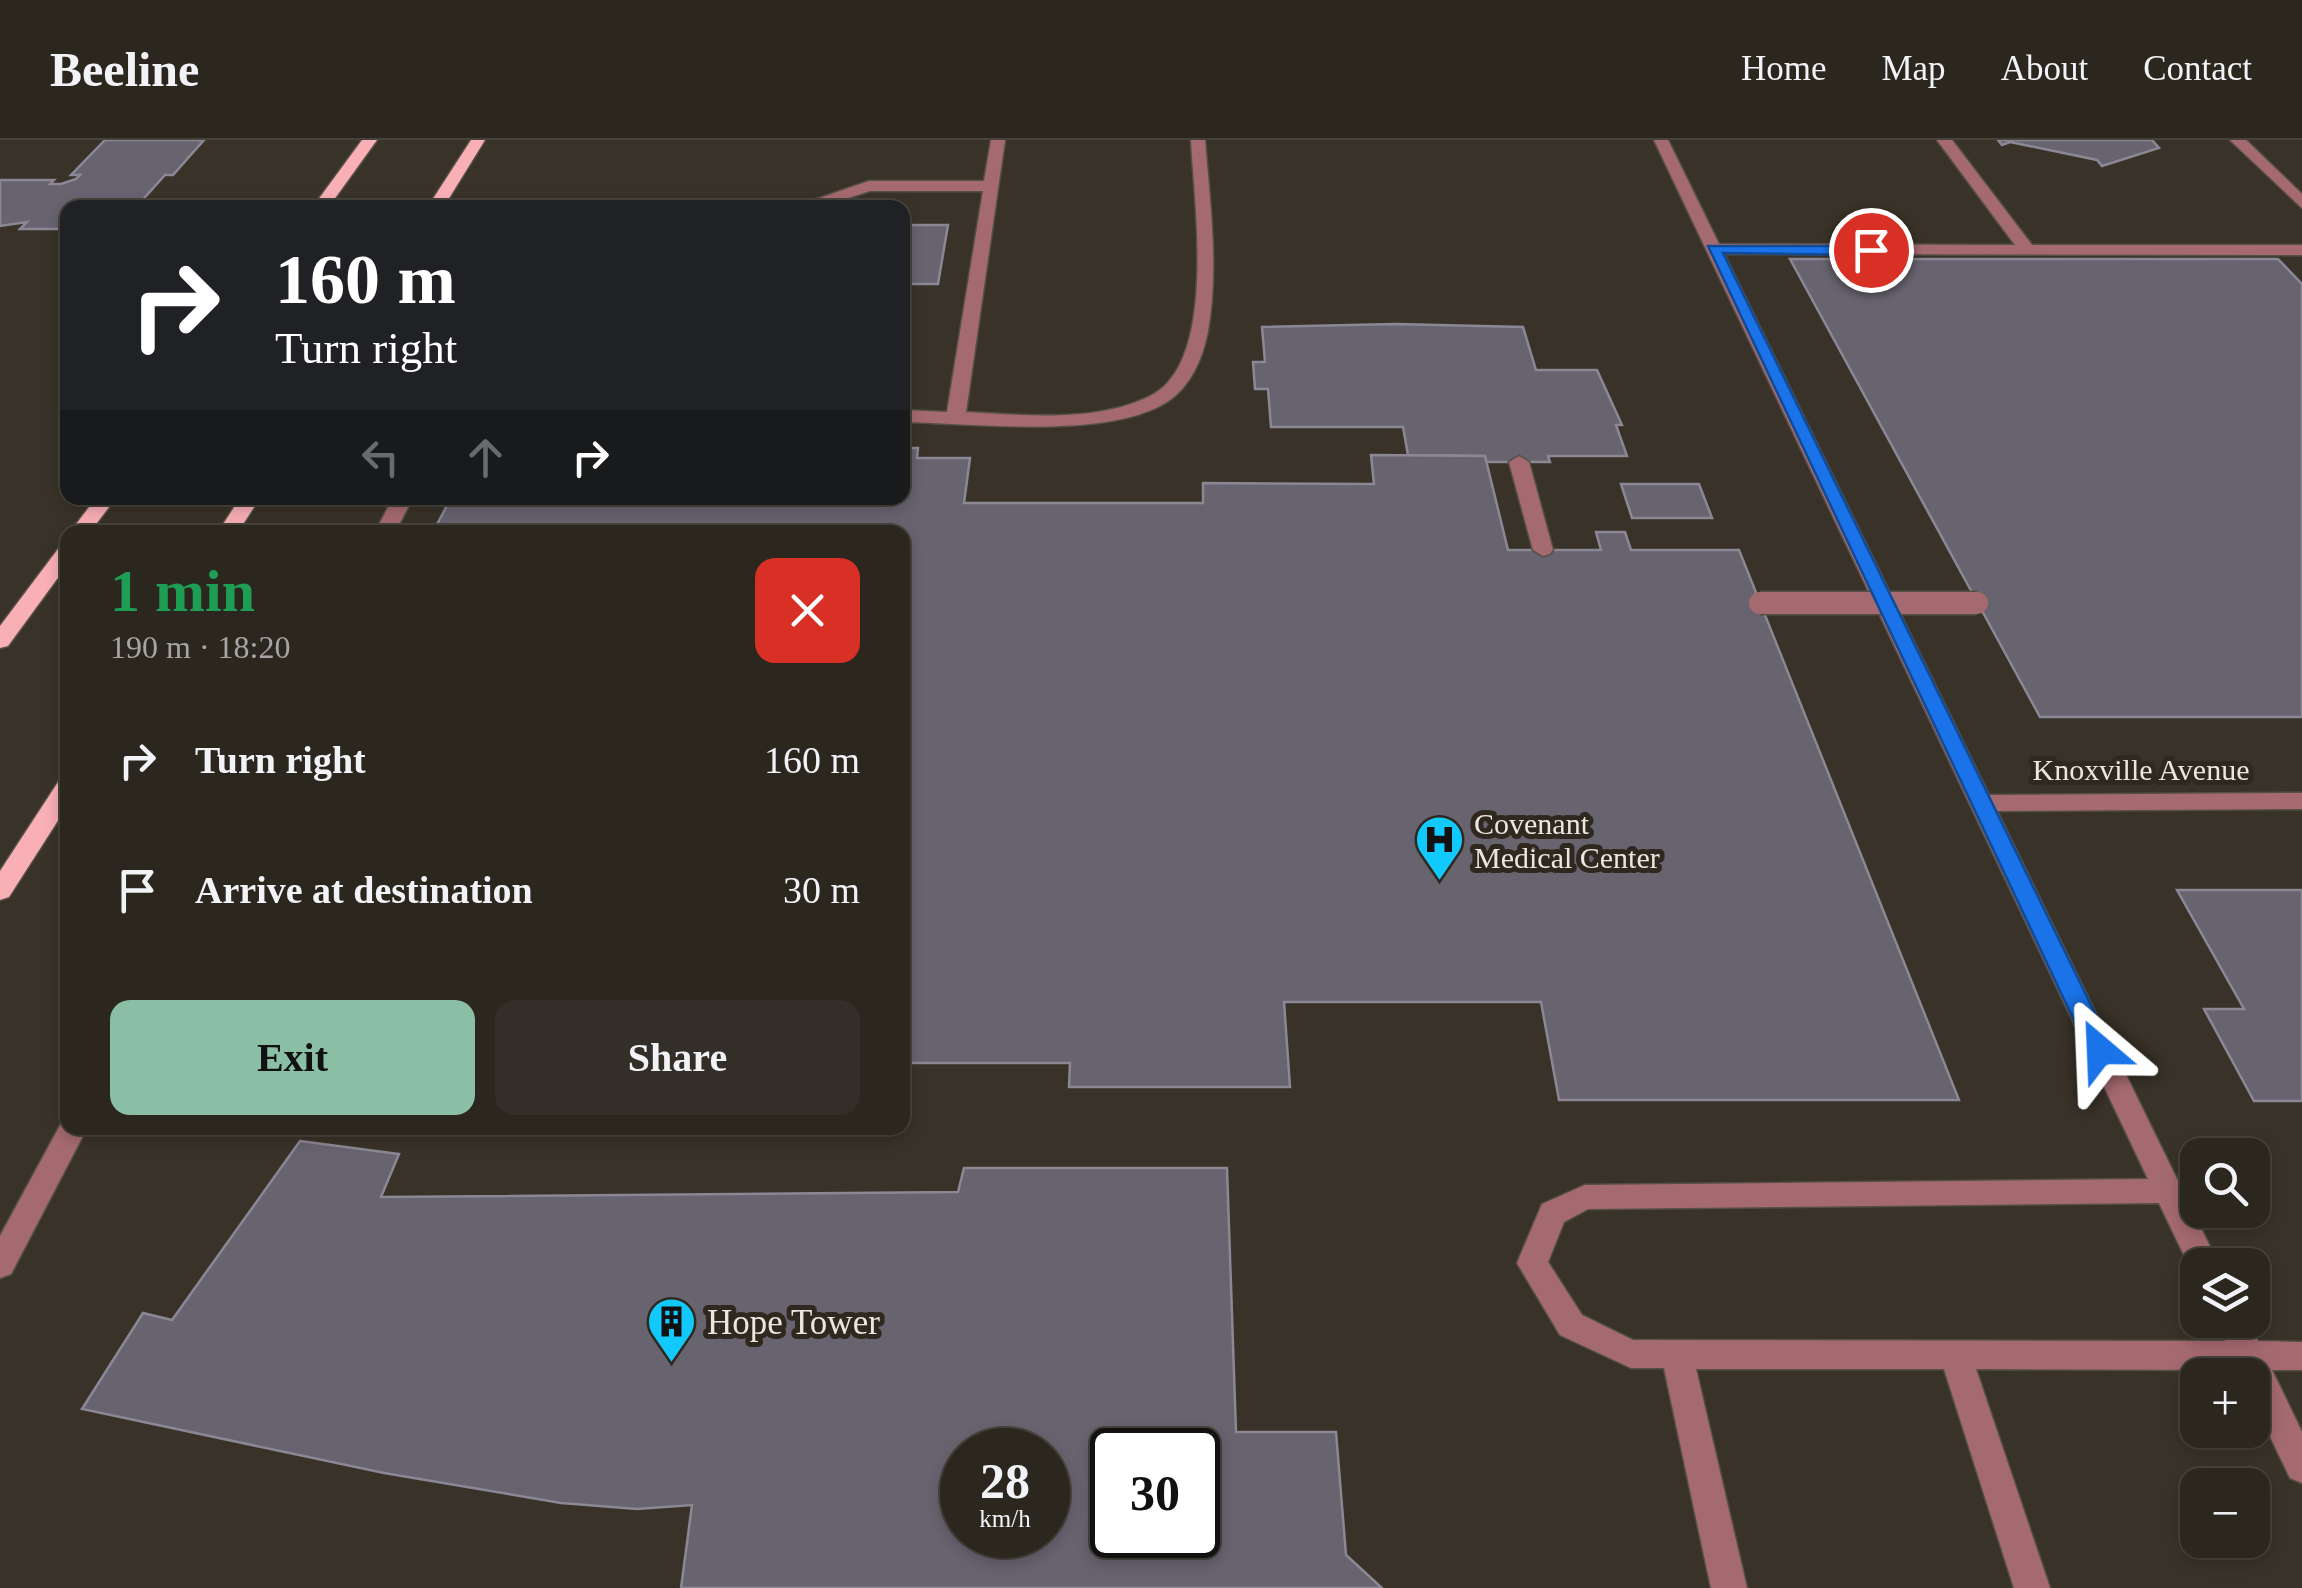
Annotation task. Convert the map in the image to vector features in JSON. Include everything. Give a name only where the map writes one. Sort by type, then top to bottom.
[{"type":"main road","points":[[326,200],[370,140]]},
{"type":"main road","points":[[440,200],[478,140]]},
{"type":"main road","points":[[85,525],[101,505]]},
{"type":"main road","points":[[0,641],[60,561]]},
{"type":"main road","points":[[0,891],[60,797]]},
{"type":"street","points":[[956,416],[998,140]]},
{"type":"street","points":[[910,416],[1123,413],[1157,400],[1175,386],[1194,352],[1202,294],[1198,140]]},
{"type":"street","points":[[1661,140],[2196,1248]]},
{"type":"street","points":[[1944,140],[2029,252]]},
{"type":"street","points":[[2238,140],[2302,203]]},
{"type":"street","points":[[825,200],[868,186],[990,186]]},
{"type":"street","points":[[1713,249],[2302,250]]},
{"type":"street","points":[[1519,462],[1542,550]]},
{"type":"street","points":[[1760,603],[1977,603]]},
{"type":"street","name":"Knoxville Avenue","points":[[1981,803],[2302,801]]},
{"type":"street","points":[[0,1265],[69,1135]]},
{"type":"street","points":[[2168,1191],[1585,1197],[1553,1213],[1532,1263],[1572,1325],[1631,1354],[2302,1356]]},
{"type":"street","points":[[2240,1338],[2302,1467]]},
{"type":"street","points":[[1677,1354],[1729,1588]]},
{"type":"street","points":[[1955,1355],[2032,1588]]},
{"type":"building","points":[[105,140],[204,140],[173,175],[165,175],[142,200],[60,200],[60,229],[20,229],[27,222],[0,226],[0,180],[54,180],[50,184],[61,184],[80,175],[71,175]]},
{"type":"building","points":[[1998,140],[2152,140],[2159,148],[2102,166],[2097,160],[2010,142],[2002,145]]},
{"type":"building","points":[[910,225],[948,225],[938,284],[910,284]]},
{"type":"building","points":[[1790,259],[2278,259],[2302,284],[2302,717],[2040,717]]},
{"type":"building","points":[[1262,327],[1523,327],[1536,370],[1597,370],[1622,425],[1616,425],[1627,456],[1548,456],[1550,462],[1486,462],[1485,456],[1408,455],[1403,427],[1271,427],[1268,389],[1255,389],[1253,362],[1265,362]]},
{"type":"building","points":[[910,448],[918,448],[917,458],[970,458],[964,503],[1203,503],[1203,483],[1374,484],[1371,455],[1485,456],[1508,550],[1601,550],[1596,532],[1625,532],[1631,550],[1739,550],[1959,1100],[1559,1100],[1541,1002],[1284,1002],[1290,1087],[1069,1087],[1070,1063],[910,1063],[910,525],[437,525],[447,505],[910,505]]},
{"type":"building","points":[[1621,484],[1699,484],[1712,518],[1632,518]]},
{"type":"building","points":[[2177,890],[2302,890],[2302,1101],[2254,1101],[2204,1009],[2244,1009]]},
{"type":"building","name":"Hope Tower","points":[[300,1141],[399,1154],[381,1197],[958,1192],[964,1168],[1227,1168],[1236,1432],[1336,1432],[1346,1555],[1382,1588],[681,1588],[692,1505],[637,1509],[561,1503],[384,1473],[82,1409],[143,1313],[172,1320]]},
{"type":"place","name":"Covenant Medical Center","points":[[1439,882]]},
{"type":"place","name":"Hope Tower","points":[[672,1364]]},
{"type":"route","points":[[1871,250],[1713,249],[2100,1050]]}]
